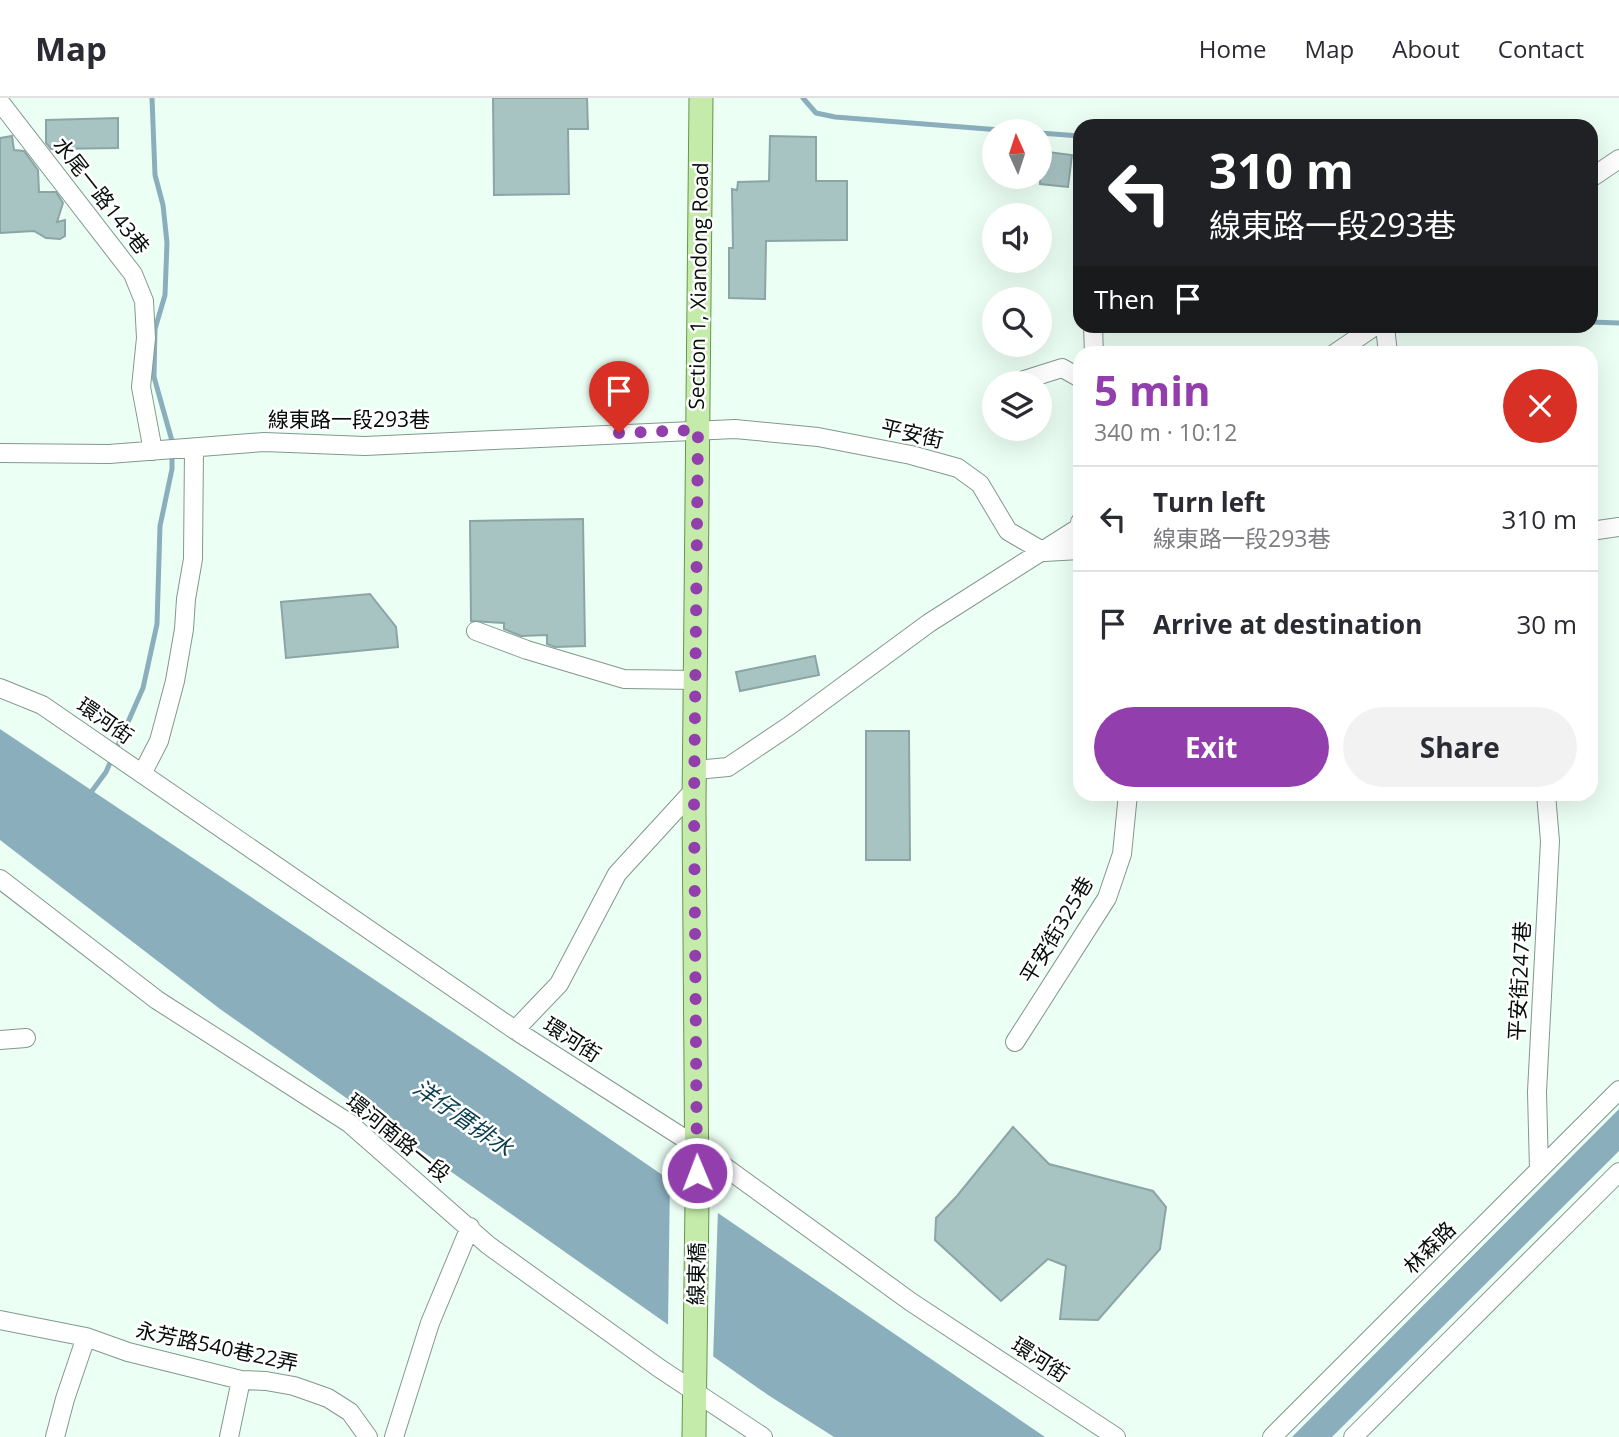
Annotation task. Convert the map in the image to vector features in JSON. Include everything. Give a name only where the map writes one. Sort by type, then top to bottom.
[{"type":"main road","name":"Section 1, Xiandong Road","points":[[696,1146],[695,780],[701,98]]},
{"type":"main road","name":"線東橋","points":[[695,1392],[696,1146]]},
{"type":"main road","points":[[694,1437],[695,1392]]},
{"type":"street","name":"水尾一路143巷","points":[[0,102],[133,274],[144,301],[146,338],[141,387],[160,451]]},
{"type":"street","points":[[1598,173],[1619,159]]},
{"type":"street","points":[[1346,346],[1365,333]]},
{"type":"street","points":[[1052,371],[1062,368],[1073,375]]},
{"type":"street","name":"平安街","points":[[698,430],[735,429],[818,437],[911,455],[958,468],[980,484],[1008,531],[1044,552]]},
{"type":"street","name":"線東路一段293巷","points":[[0,453],[160,451],[264,442],[365,446],[698,430]]},
{"type":"street","points":[[142,774],[159,741],[175,681],[184,629],[193,559],[194,449]]},
{"type":"street","points":[[1598,530],[1619,527]]},
{"type":"street","points":[[515,1030],[559,984],[617,874],[695,780],[729,767],[929,623],[1073,532]]},
{"type":"street","points":[[1044,552],[1073,550]]},
{"type":"street","points":[[476,631],[527,650],[624,679],[697,680]]},
{"type":"street","name":"環河街","points":[[0,688],[43,705],[515,1030],[696,1146],[911,1302],[1116,1437]]},
{"type":"street","name":"平安街325巷","points":[[1015,1042],[1107,898],[1122,853],[1127,801]]},
{"type":"street","name":"平安街247巷","points":[[1539,1170],[1537,1092],[1550,841],[1547,801]]},
{"type":"street","name":"環河南路一段","points":[[0,879],[18,890],[157,1000],[349,1123],[488,1245],[763,1437]]},
{"type":"street","points":[[0,1040],[26,1038]]},
{"type":"street","name":"林森路","points":[[1272,1437],[1619,1090]]},
{"type":"street","points":[[1353,1437],[1619,1172]]},
{"type":"street","points":[[394,1437],[430,1323],[470,1227]]},
{"type":"street","name":"永芳路540巷22弄","points":[[0,1321],[86,1337],[128,1352],[242,1380],[294,1386],[328,1398],[350,1412],[368,1437]]},
{"type":"street","points":[[55,1437],[86,1337]]},
{"type":"street","points":[[229,1437],[242,1380]]},
{"type":"water","name":"洋仔厝排水","points":[[0,729],[499,1063],[1045,1437],[834,1437],[768,1395],[220,1009],[0,840]]},
{"type":"water","points":[[1619,1109],[1619,1151],[1332,1437],[1292,1437]]},
{"type":"pier","points":[[670,1176],[718,1209],[713,1361],[668,1329]]},
{"type":"building","points":[[493,98],[587,98],[588,129],[568,129],[569,194],[494,195]]},
{"type":"building","points":[[118,118],[118,148],[51,149],[46,143],[46,120]]},
{"type":"building","points":[[12,136],[14,150],[24,151],[38,170],[39,192],[56,192],[63,203],[57,222],[65,220],[65,236],[60,239],[46,238],[34,231],[0,233],[0,138]]},
{"type":"building","points":[[770,136],[816,137],[816,181],[847,181],[847,240],[766,241],[765,299],[729,298],[729,248],[733,248],[732,189],[737,190],[738,182],[769,181]]},
{"type":"building","points":[[1052,152],[1072,155],[1068,187],[1052,185]]},
{"type":"building","points":[[583,519],[585,646],[555,647],[547,644],[547,635],[521,636],[504,629],[504,623],[471,621],[470,521]]},
{"type":"building","points":[[370,594],[396,627],[398,647],[286,658],[281,602]]},
{"type":"building","points":[[815,656],[819,675],[740,691],[736,672]]},
{"type":"building","points":[[866,731],[909,731],[910,860],[866,860]]},
{"type":"building","points":[[1013,1127],[1049,1164],[1153,1191],[1166,1207],[1160,1249],[1098,1320],[1060,1319],[1066,1266],[1048,1259],[1001,1301],[935,1240],[936,1218]]},
{"type":"waterway","points":[[89,795],[106,772],[143,688],[157,624],[160,526],[172,469],[172,441],[154,377],[155,329],[165,295],[167,243],[163,205],[155,175],[152,98]]},
{"type":"waterway","points":[[803,98],[816,113],[835,117],[982,129]]},
{"type":"waterway","points":[[1052,134],[1073,135]]},
{"type":"waterway","points":[[1598,322],[1619,323]]},
{"type":"route","points":[[619,433],[698,430],[694,806],[697,1173]]}]
